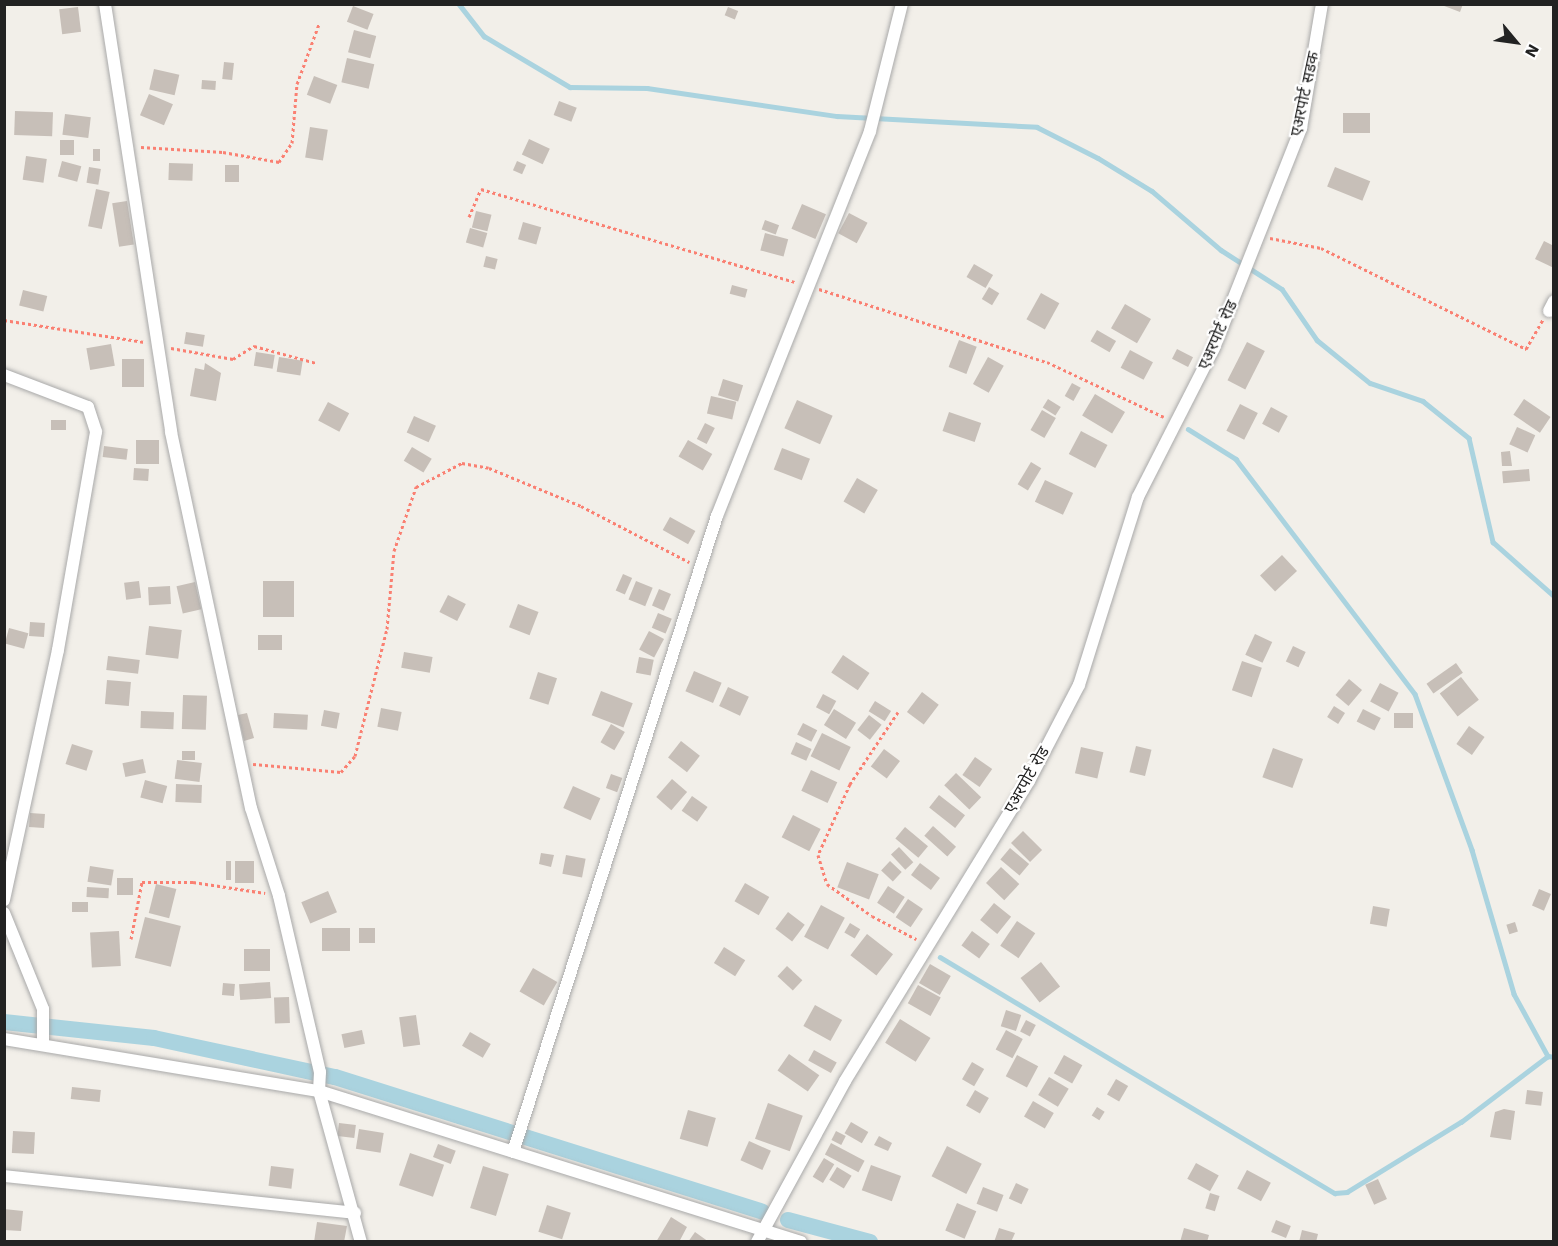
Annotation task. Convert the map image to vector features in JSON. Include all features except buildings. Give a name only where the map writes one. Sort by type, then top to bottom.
[{"type":"street","points":[[105,4],[130,146],[171,432],[243,764],[279,896],[319,1082],[361,1242]]},
{"type":"street","points":[[514,1148],[700,568],[804,285],[870,131],[873,103],[902,4]]},
{"type":"street","name":"एअरपोर्ट सडक","points":[[1254,248],[1257,235],[1301,128],[1322,4]]},
{"type":"street","name":"एअरपोर्ट रोड","points":[[757,1242],[766,1231],[845,1081],[926,944],[1029,781],[1079,685],[1138,497],[1178,424],[1238,290],[1254,248]]},
{"type":"street","points":[[4,375],[88,406],[96,432],[58,650],[4,900]]},
{"type":"street","points":[[4,914],[43,1009],[44,1040]]},
{"type":"street","points":[[4,1039],[44,1040],[319,1082],[801,1242]]},
{"type":"street","points":[[4,1176],[355,1213]]},
{"type":"path","points":[[130,146],[223,152],[279,162],[292,143],[297,84],[318,24]]},
{"type":"path","points":[[469,216],[481,189],[804,285],[1047,362],[1178,424]]},
{"type":"path","points":[[1257,235],[1321,248],[1526,349],[1551,306]]},
{"type":"path","points":[[243,764],[341,772],[355,756],[387,629],[394,551],[416,487],[462,464],[489,468],[581,506],[700,568]]},
{"type":"path","points":[[898,712],[850,784],[818,855],[827,884],[872,916],[926,944]]},
{"type":"path","points":[[131,939],[142,882],[193,882],[279,896]]},
{"type":"waterway","points":[[459,4],[484,36],[570,87],[647,88],[837,116],[1037,127],[1098,158],[1152,191],[1221,250],[1282,289],[1317,340],[1370,383],[1423,401],[1469,438],[1493,542],[1554,596]]},
{"type":"waterway","points":[[1188,429],[1236,459],[1415,694],[1472,850],[1514,994],[1548,1056],[1554,1057]]},
{"type":"waterway","points":[[940,957],[1335,1193],[1347,1192],[1461,1122],[1548,1056]]},
{"type":"waterway","points":[[4,1022],[154,1038],[335,1077],[762,1212]]},
{"type":"waterway","points":[[788,1220],[870,1242]]}]
